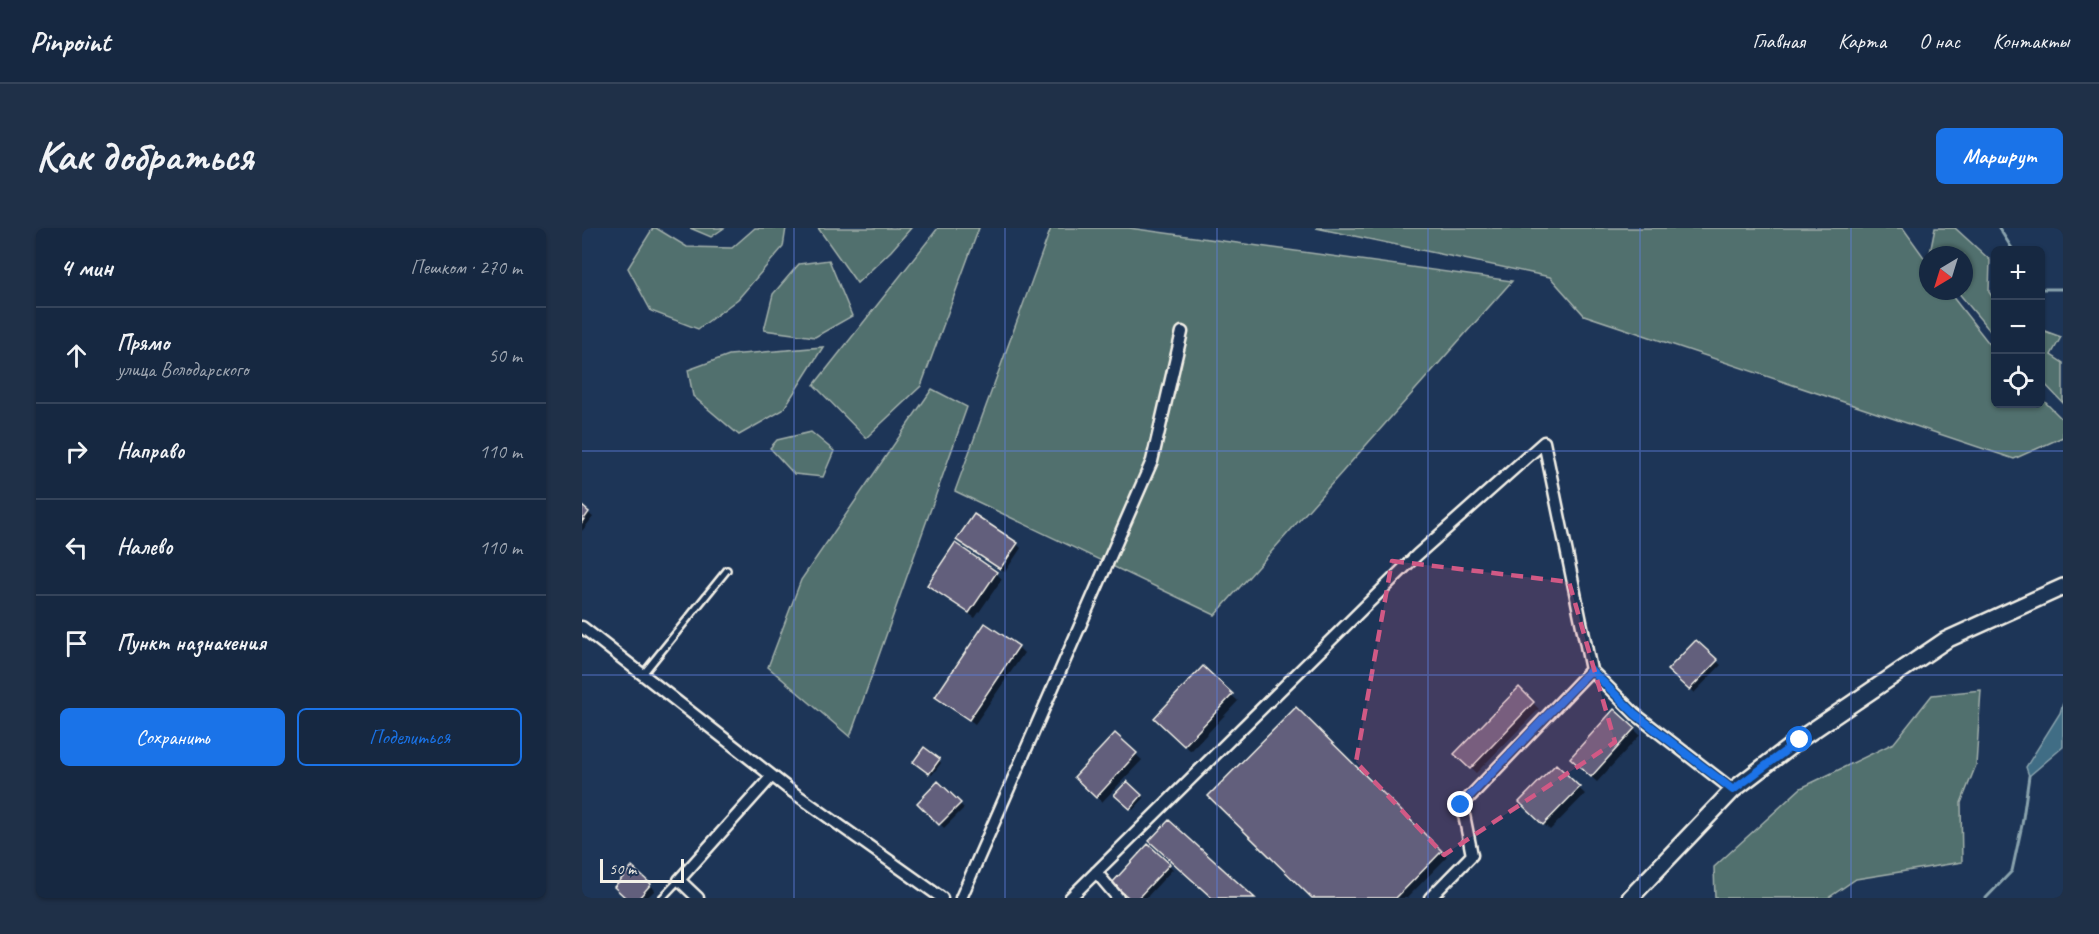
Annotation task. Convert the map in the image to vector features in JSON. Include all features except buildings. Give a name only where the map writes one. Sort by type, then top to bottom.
[{"type":"main road","points":[[1630,898],[1733,790],[1800,740],[1946,640],[2063,586]]},
{"type":"street","points":[[961,898],[1152,461],[1182,332]]},
{"type":"street","points":[[1070,898],[1417,555],[1544,442],[1591,670],[1635,714],[1733,790]]},
{"type":"street","points":[[582,627],[772,776],[942,898]]},
{"type":"street","points":[[1430,898],[1472,855],[1461,805],[1591,670]]},
{"type":"street","points":[[698,898],[679,880],[772,776]]},
{"type":"street","points":[[1096,872],[1118,898]]},
{"type":"lane","points":[[643,674],[727,570]]},
{"type":"lane","points":[[662,898],[679,880]]},
{"type":"highlighted area","points":[[1392,561],[1569,582],[1615,742],[1444,855],[1356,762]]},
{"type":"green space","points":[[653,228],[687,247],[732,248],[755,228],[786,228],[783,247],[738,299],[698,329],[651,311],[628,268]]},
{"type":"green space","points":[[690,228],[724,228],[711,237]]},
{"type":"green space","points":[[818,228],[911,228],[891,251],[857,283]]},
{"type":"green space","points":[[938,228],[979,228],[921,386],[866,438],[814,385]]},
{"type":"green space","points":[[1051,228],[1129,228],[1512,281],[1215,615],[955,491]]},
{"type":"green space","points":[[1316,228],[1903,228],[1919,250],[1919,300],[1955,300],[1991,346],[1991,408],[2045,408],[2045,402],[2063,420],[2063,437],[2014,459],[1584,315],[1550,277]]},
{"type":"green space","points":[[1935,228],[1955,228],[1990,260],[1991,332],[1964,300],[1973,300],[1973,246],[1931,246]]},
{"type":"green space","points":[[829,260],[852,316],[815,337],[764,330],[773,294],[799,264]]},
{"type":"green space","points":[[2045,331],[2061,337],[2051,355],[2063,363],[2063,403],[2045,384]]},
{"type":"green space","points":[[823,347],[783,410],[739,435],[693,396],[688,370],[729,355]]},
{"type":"green space","points":[[932,389],[967,407],[850,737],[768,667],[801,580]]},
{"type":"green space","points":[[811,432],[834,451],[823,477],[794,474],[770,448],[777,440]]},
{"type":"green space","points":[[1981,690],[1976,765],[1961,803],[1962,862],[1856,879],[1828,898],[1715,898],[1714,867],[1801,788],[1894,743],[1932,695]]},
{"type":"water","points":[[2063,703],[2063,747],[2029,776],[2026,767],[2060,713]]},
{"type":"waterway","points":[[1999,228],[2010,246]]},
{"type":"waterway","points":[[2045,289],[2063,289]]},
{"type":"waterway","points":[[1986,898],[2012,871],[2029,776]]},
{"type":"route","points":[[1461,805],[1591,670],[1635,714],[1733,790],[1800,740]]}]
